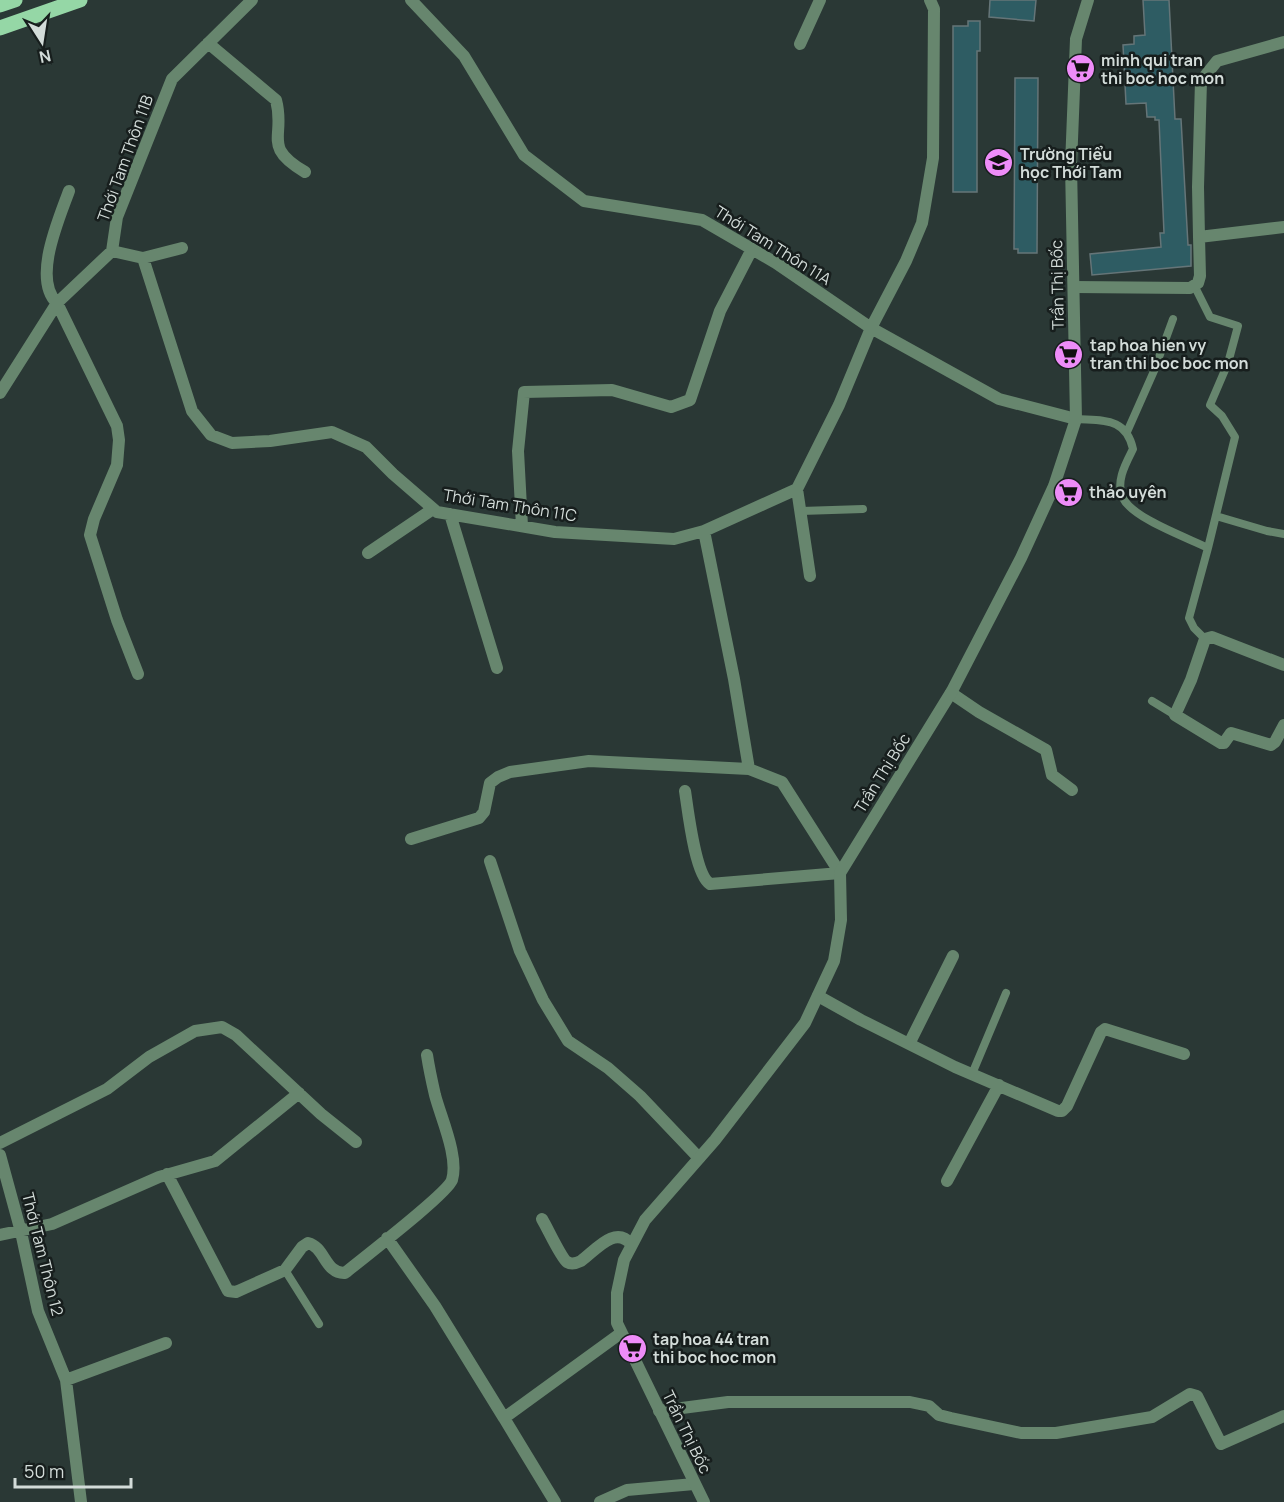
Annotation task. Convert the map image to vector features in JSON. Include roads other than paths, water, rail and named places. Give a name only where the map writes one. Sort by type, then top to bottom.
[{"type":"main road","points":[[0,5],[15,0]]},
{"type":"main road","points":[[0,28],[80,0]]},
{"type":"street","name":"Thới Tam Thôn 11B","points":[[112,251],[117,217],[172,79],[252,0]]},
{"type":"street","name":"Thới Tam Thôn 11A","points":[[411,0],[464,56],[524,155],[584,201],[702,220],[776,263],[871,328],[999,399],[1076,419]]},
{"type":"street","points":[[800,44],[820,0]]},
{"type":"street","name":"Trần Thị Bốc","points":[[704,1502],[617,1323],[617,1293],[624,1260],[645,1220],[699,1158],[805,1023],[834,961],[841,920],[840,873],[951,693],[1021,558],[1054,486],[1076,419],[1071,165],[1076,39],[1088,0]]},
{"type":"street","points":[[810,576],[797,489],[839,405],[871,328],[906,261],[922,223],[933,158],[934,9],[932,1]]},
{"type":"street","points":[[1074,287],[1190,288],[1198,283],[1200,276],[1198,187],[1201,81],[1217,62],[1284,42]]},
{"type":"street","points":[[208,43],[276,100],[278,145],[284,157],[305,172]]},
{"type":"street","points":[[69,191],[53,236],[48,261],[48,292],[57,303],[117,426],[119,440],[117,465],[94,519],[90,535],[117,620],[138,674]]},
{"type":"street","points":[[1198,237],[1284,227]]},
{"type":"street","points":[[0,393],[57,303],[112,251],[143,258],[182,248]]},
{"type":"street","points":[[522,526],[518,451],[524,392],[612,390],[671,407],[690,400],[720,311],[752,249]]},
{"type":"street","name":"Thới Tam Thôn 11C","points":[[143,258],[192,411],[211,435],[232,443],[270,441],[332,432],[366,447],[437,512],[555,532],[674,539],[704,531],[797,489]]},
{"type":"street","points":[[368,554],[434,509]]},
{"type":"street","points":[[450,514],[497,668]]},
{"type":"street","points":[[704,531],[749,769]]},
{"type":"street","points":[[1284,665],[1212,637],[1205,639],[1191,680],[1175,715],[1221,743],[1224,743],[1231,733],[1271,745],[1284,725]]},
{"type":"street","points":[[951,693],[987,717],[1046,750],[1052,776],[1072,790]]},
{"type":"street","points":[[411,839],[479,818],[484,812],[490,783],[510,772],[589,761],[749,769],[782,782],[840,873],[710,884],[706,882],[699,864],[685,791]]},
{"type":"street","points":[[490,861],[520,951],[543,1000],[568,1041],[608,1068],[640,1096],[699,1158]]},
{"type":"street","points":[[909,1044],[953,956]]},
{"type":"street","points":[[818,996],[909,1044],[1058,1111],[1062,1111],[1067,1106],[1101,1032],[1105,1029],[1184,1054]]},
{"type":"street","points":[[0,1143],[107,1089],[149,1057],[195,1031],[222,1026],[236,1035],[356,1142]]},
{"type":"street","points":[[167,1174],[228,1291],[236,1292],[285,1270],[308,1243],[317,1249],[333,1270],[345,1273],[448,1187],[452,1179],[452,1154],[435,1094],[427,1054]]},
{"type":"street","points":[[947,1181],[999,1085]]},
{"type":"street","points":[[0,1235],[52,1224],[167,1174],[215,1161],[299,1093]]},
{"type":"street","name":"Thới Tam Thôn 12","points":[[0,1155],[21,1232],[38,1311],[66,1380],[81,1502]]},
{"type":"street","points":[[542,1219],[563,1257],[569,1263],[575,1264],[581,1261],[616,1236],[624,1237],[632,1244]]},
{"type":"street","points":[[387,1238],[435,1306],[555,1502]]},
{"type":"street","points":[[504,1418],[621,1333]]},
{"type":"street","points":[[66,1380],[166,1343]]},
{"type":"street","points":[[659,1411],[728,1402],[910,1402],[929,1406],[941,1416],[1021,1433],[1056,1433],[1152,1417],[1190,1394],[1197,1396],[1221,1444],[1284,1416]]},
{"type":"street","points":[[600,1502],[627,1490],[694,1484]]},
{"type":"lane","points":[[1194,285],[1210,317],[1238,326],[1228,363],[1210,405],[1222,416],[1235,437],[1189,618],[1194,628],[1205,639]]},
{"type":"lane","points":[[1127,432],[1154,371],[1173,319]]},
{"type":"lane","points":[[1076,419],[1115,423],[1127,432],[1133,449],[1123,468],[1121,485],[1123,499],[1146,519],[1208,548]]},
{"type":"lane","points":[[801,511],[863,509]]},
{"type":"lane","points":[[1216,516],[1284,534]]},
{"type":"lane","points":[[1152,701],[1175,715]]},
{"type":"lane","points":[[972,1074],[1006,993]]},
{"type":"lane","points":[[285,1270],[319,1324]]},
{"type":"place","name":"minh qui tran thi boc hoc mon","points":[[1080,69]]},
{"type":"place","name":"Trường Tiểu học Thới Tam","points":[[999,163]]},
{"type":"place","name":"tap hoa hien vy tran thi boc boc mon","points":[[1069,354]]},
{"type":"place","name":"thảo uyên","points":[[1068,492]]},
{"type":"place","name":"tap hoa 44 tran thi boc hoc mon","points":[[632,1348]]}]
